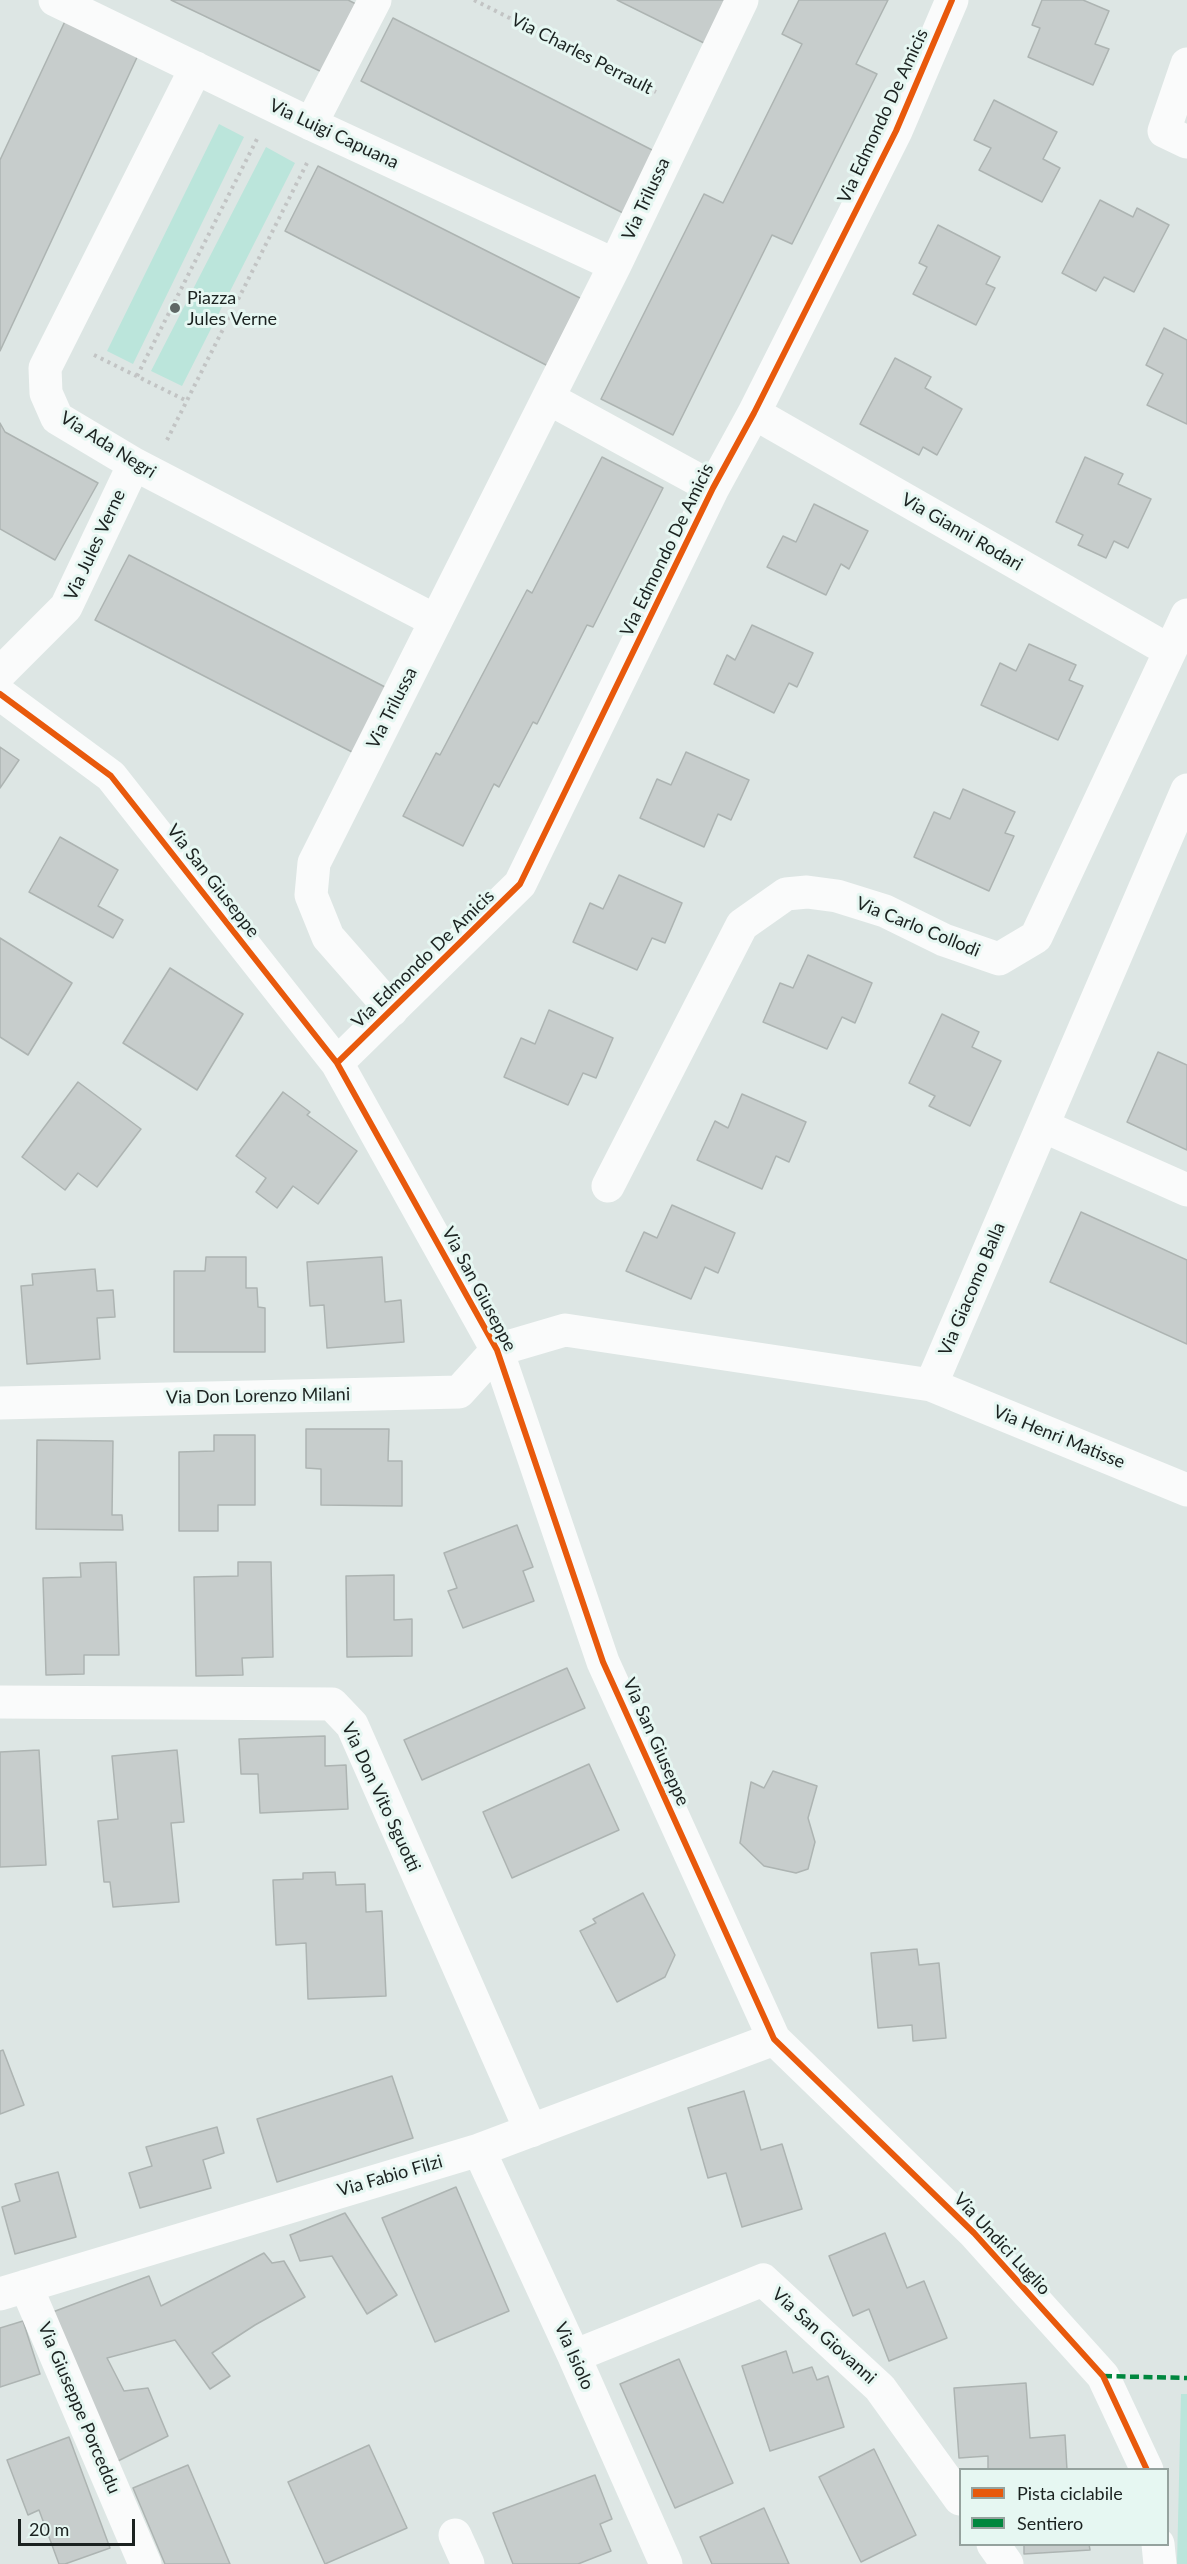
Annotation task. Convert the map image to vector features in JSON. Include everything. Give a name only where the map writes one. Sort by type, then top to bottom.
[{"type":"street","name":"Via Luigi Capuana","points":[[55,0],[317,127],[615,265]]},
{"type":"street","points":[[317,127],[375,0]]},
{"type":"street","name":"Via Trilussa","points":[[392,1010],[328,937],[311,895],[314,863],[615,265],[742,0]]},
{"type":"street","name":"Via Edmondo De Amicis","points":[[337,1063],[520,884],[713,488],[754,413],[896,131],[952,0]]},
{"type":"street","points":[[1187,64],[1164,131],[1187,142]]},
{"type":"street","name":"Via Ada Negri","points":[[196,68],[45,368],[46,393],[57,418],[134,464],[436,621]]},
{"type":"street","points":[[548,398],[713,488]]},
{"type":"street","name":"Via Gianni Rodari","points":[[754,413],[1170,651]]},
{"type":"street","name":"Via Jules Verne","points":[[0,673],[66,607],[134,464]]},
{"type":"street","name":"Via Carlo Collodi","points":[[608,1186],[742,925],[786,894],[807,892],[837,896],[885,911],[944,940],[999,959],[1036,937],[1187,615]]},
{"type":"street","name":"Via San Giuseppe","points":[[0,694],[111,776],[337,1063],[497,1350],[603,1662],[774,2039]]},
{"type":"street","name":"Via Giacomo Balla","points":[[931,1385],[1043,1126],[1180,824],[1187,790]]},
{"type":"street","points":[[1043,1126],[1187,1190]]},
{"type":"street","points":[[497,1350],[565,1330],[931,1385]]},
{"type":"street","name":"Via Don Lorenzo Milani","points":[[0,1403],[459,1392],[497,1350]]},
{"type":"street","name":"Via Henri Matisse","points":[[931,1385],[1187,1490]]},
{"type":"street","name":"Via Don Vito Sguotti","points":[[0,1702],[332,1704],[352,1725],[531,2131]]},
{"type":"street","name":"Via Fabio Filzi","points":[[13,2290],[480,2150],[774,2039]]},
{"type":"street","name":"Via Undici Luglio","points":[[774,2039],[974,2233],[1104,2376],[1148,2468]]},
{"type":"street","name":"Via Isiolo","points":[[480,2150],[666,2564]]},
{"type":"street","name":"Via San Giovanni","points":[[574,2356],[762,2280],[880,2388],[959,2498]]},
{"type":"street","name":"Via Giuseppe Porceddu","points":[[13,2290],[145,2564]]},
{"type":"street","points":[[455,2535],[468,2564]]},
{"type":"street","points":[[994,2546],[1007,2564]]},
{"type":"street","points":[[1158,2546],[1160,2564]]},
{"type":"path","points":[[137,376],[274,106]]},
{"type":"path","points":[[165,444],[317,127]]},
{"type":"path","points":[[60,338],[187,401]]},
{"type":"green space","points":[[219,124],[244,137],[133,364],[107,351]]},
{"type":"green space","points":[[266,147],[295,163],[182,386],[151,371]]},
{"type":"green space","points":[[1181,2394],[1187,2394],[1187,2564],[1177,2564]]},
{"type":"building","points":[[171,0],[348,0],[358,5],[324,73]]},
{"type":"building","points":[[617,0],[735,0],[712,47]]},
{"type":"building","points":[[799,0],[888,0],[856,64],[877,74],[792,244],[772,235],[673,435],[601,399],[704,194],[723,203],[802,44],[782,34]]},
{"type":"building","points":[[1042,0],[1083,0],[1109,11],[1095,44],[1109,49],[1093,85],[1028,57],[1040,28],[1032,25]]},
{"type":"building","points":[[67,17],[140,51],[0,351],[0,160]]},
{"type":"building","points":[[393,18],[658,153],[627,215],[361,81]]},
{"type":"building","points":[[994,100],[1057,132],[1043,159],[1060,168],[1042,202],[979,170],[991,148],[974,140]]},
{"type":"building","points":[[318,166],[582,299],[548,366],[285,231]]},
{"type":"building","points":[[1100,200],[1133,217],[1137,208],[1169,225],[1134,292],[1104,277],[1096,291],[1062,273]]},
{"type":"building","points":[[938,225],[1000,257],[986,284],[995,288],[976,325],[913,294],[927,267],[919,263]]},
{"type":"building","points":[[1164,328],[1187,340],[1187,424],[1147,405],[1163,374],[1146,365]]},
{"type":"building","points":[[895,358],[931,377],[925,388],[962,409],[937,455],[923,447],[919,455],[860,424]]},
{"type":"building","points":[[0,423],[5,432],[98,483],[55,560],[0,529]]},
{"type":"building","points":[[602,457],[663,488],[593,627],[587,625],[537,724],[533,722],[499,787],[494,784],[463,846],[403,816],[436,753],[440,755],[527,590],[532,593]]},
{"type":"building","points":[[1085,457],[1123,474],[1118,484],[1151,499],[1128,548],[1114,541],[1106,558],[1078,545],[1083,535],[1056,522]]},
{"type":"building","points":[[814,504],[868,531],[849,569],[841,564],[826,595],[767,567],[783,536],[796,542]]},
{"type":"building","points":[[129,555],[387,688],[354,753],[95,620]]},
{"type":"building","points":[[752,625],[813,653],[797,687],[789,683],[774,713],[714,684],[727,655],[735,660]]},
{"type":"building","points":[[1029,644],[1076,665],[1069,680],[1083,686],[1058,740],[981,705],[1000,663],[1016,671]]},
{"type":"building","points":[[0,747],[19,760],[0,788]]},
{"type":"building","points":[[686,752],[749,780],[731,820],[718,814],[704,847],[640,818],[657,779],[671,785]]},
{"type":"building","points":[[963,789],[1015,812],[1005,833],[1014,836],[989,891],[914,857],[934,812],[950,819]]},
{"type":"building","points":[[60,837],[118,870],[98,906],[123,920],[113,938],[29,892]]},
{"type":"building","points":[[619,875],[682,903],[665,943],[652,938],[637,970],[573,942],[590,903],[603,909]]},
{"type":"building","points":[[0,938],[72,983],[28,1055],[0,1037]]},
{"type":"building","points":[[808,955],[872,983],[855,1023],[842,1017],[827,1049],[763,1022],[780,983],[793,988]]},
{"type":"building","points":[[170,968],[243,1014],[197,1090],[123,1043]]},
{"type":"building","points":[[549,1010],[613,1038],[596,1078],[583,1073],[568,1105],[504,1077],[521,1038],[535,1044]]},
{"type":"building","points":[[942,1014],[979,1032],[972,1047],[1001,1061],[970,1126],[929,1106],[935,1096],[909,1083]]},
{"type":"building","points":[[1158,1052],[1187,1065],[1187,1150],[1127,1122]]},
{"type":"building","points":[[78,1082],[141,1129],[97,1187],[78,1173],[65,1190],[22,1157]]},
{"type":"building","points":[[283,1092],[310,1112],[307,1115],[357,1151],[318,1204],[293,1186],[277,1208],[256,1192],[266,1178],[236,1156]]},
{"type":"building","points":[[742,1094],[806,1122],[789,1162],[776,1156],[762,1189],[697,1160],[715,1121],[728,1128]]},
{"type":"building","points":[[672,1205],[735,1233],[718,1273],[705,1267],[691,1299],[626,1271],[644,1232],[657,1238]]},
{"type":"building","points":[[1081,1212],[1187,1260],[1187,1344],[1050,1282]]},
{"type":"building","points":[[206,1257],[246,1257],[246,1288],[257,1288],[258,1307],[265,1308],[265,1352],[174,1352],[174,1271],[205,1271]]},
{"type":"building","points":[[382,1257],[385,1302],[401,1300],[404,1342],[327,1348],[324,1305],[310,1306],[307,1262]]},
{"type":"building","points":[[95,1269],[97,1291],[113,1290],[115,1317],[97,1318],[100,1359],[27,1364],[21,1286],[33,1285],[32,1274]]},
{"type":"building","points":[[306,1429],[389,1429],[388,1461],[402,1461],[402,1506],[321,1505],[321,1469],[306,1468]]},
{"type":"building","points":[[214,1435],[255,1435],[255,1505],[218,1505],[218,1531],[179,1531],[179,1452],[214,1451]]},
{"type":"building","points":[[37,1440],[113,1441],[112,1515],[122,1515],[123,1530],[36,1529]]},
{"type":"building","points":[[517,1525],[533,1567],[523,1571],[534,1601],[463,1628],[448,1591],[457,1588],[444,1553]]},
{"type":"building","points":[[116,1562],[119,1655],[84,1655],[84,1674],[46,1675],[43,1578],[81,1577],[80,1563]]},
{"type":"building","points":[[238,1562],[271,1562],[273,1657],[242,1658],[243,1675],[196,1676],[194,1577],[238,1576]]},
{"type":"building","points":[[394,1575],[394,1620],[412,1619],[412,1656],[347,1657],[346,1576]]},
{"type":"building","points":[[567,1668],[585,1708],[422,1780],[404,1740]]},
{"type":"building","points":[[325,1736],[325,1766],[346,1765],[348,1809],[260,1813],[258,1774],[241,1774],[239,1739]]},
{"type":"building","points":[[39,1750],[46,1865],[0,1867],[0,1752]]},
{"type":"building","points":[[177,1750],[184,1822],[171,1823],[179,1902],[113,1907],[110,1882],[104,1882],[98,1821],[118,1819],[112,1756]]},
{"type":"building","points":[[589,1764],[619,1830],[512,1878],[483,1812]]},
{"type":"building","points":[[773,1771],[817,1786],[808,1818],[815,1842],[808,1869],[796,1873],[764,1866],[740,1843],[751,1782],[764,1788]]},
{"type":"building","points":[[335,1872],[336,1885],[365,1884],[366,1912],[382,1911],[386,1996],[308,1999],[306,1943],[276,1945],[273,1880],[303,1879],[303,1873]]},
{"type":"building","points":[[643,1893],[675,1955],[665,1977],[617,2002],[580,1931],[596,1923],[593,1919]]},
{"type":"building","points":[[917,1949],[919,1965],[939,1963],[946,2038],[913,2041],[912,2025],[878,2028],[871,1953]]},
{"type":"building","points":[[3,2050],[24,2105],[0,2114],[0,2051]]},
{"type":"building","points":[[392,2076],[413,2138],[277,2182],[257,2119]]},
{"type":"building","points":[[744,2091],[761,2150],[782,2144],[802,2209],[742,2227],[726,2173],[708,2178],[688,2108]]},
{"type":"building","points":[[217,2127],[224,2153],[203,2160],[211,2188],[140,2208],[129,2173],[152,2166],[146,2147]]},
{"type":"building","points":[[58,2172],[76,2237],[15,2254],[2,2207],[20,2201],[15,2184]]},
{"type":"building","points":[[456,2187],[509,2311],[435,2342],[382,2218]]},
{"type":"building","points":[[345,2213],[397,2295],[367,2314],[332,2256],[300,2261],[290,2235]]},
{"type":"building","points":[[885,2233],[907,2288],[924,2281],[947,2338],[889,2361],[869,2309],[853,2316],[829,2256]]},
{"type":"building","points":[[264,2253],[272,2263],[284,2261],[305,2297],[255,2325],[212,2353],[230,2376],[210,2389],[175,2340],[107,2358],[124,2391],[148,2388],[168,2436],[114,2463],[50,2313],[149,2276],[161,2306]]},
{"type":"building","points":[[23,2321],[40,2374],[0,2387],[0,2328]]},
{"type":"building","points":[[786,2351],[793,2373],[812,2367],[817,2380],[828,2376],[844,2427],[770,2451],[742,2366]]},
{"type":"building","points":[[679,2359],[733,2483],[675,2508],[620,2384]]},
{"type":"building","points":[[1026,2383],[1030,2438],[1065,2435],[1067,2468],[988,2468],[988,2456],[959,2458],[954,2388]]},
{"type":"building","points":[[69,2437],[110,2548],[59,2564],[39,2510],[28,2515],[7,2460]]},
{"type":"building","points":[[369,2445],[407,2528],[325,2564],[288,2482]]},
{"type":"building","points":[[874,2449],[916,2535],[861,2562],[819,2477]]},
{"type":"building","points":[[188,2465],[230,2564],[165,2564],[133,2488]]},
{"type":"building","points":[[595,2475],[612,2519],[600,2524],[611,2551],[578,2564],[513,2564],[493,2513]]},
{"type":"building","points":[[764,2508],[789,2564],[712,2564],[700,2537]]},
{"type":"building","points":[[1024,2546],[1089,2546],[1090,2550],[1024,2554]]},
{"type":"marked path","points":[[1103,2376],[1187,2378]]},
{"type":"cycle path","points":[[337,1063],[520,884],[713,488],[754,413],[896,131],[952,0]]},
{"type":"cycle path","points":[[0,694],[111,776],[337,1063],[497,1350],[603,1662],[774,2039],[974,2233],[1103,2376],[1146,2468]]},
{"type":"place","name":"Piazza Jules Verne","points":[[175,308]]}]
